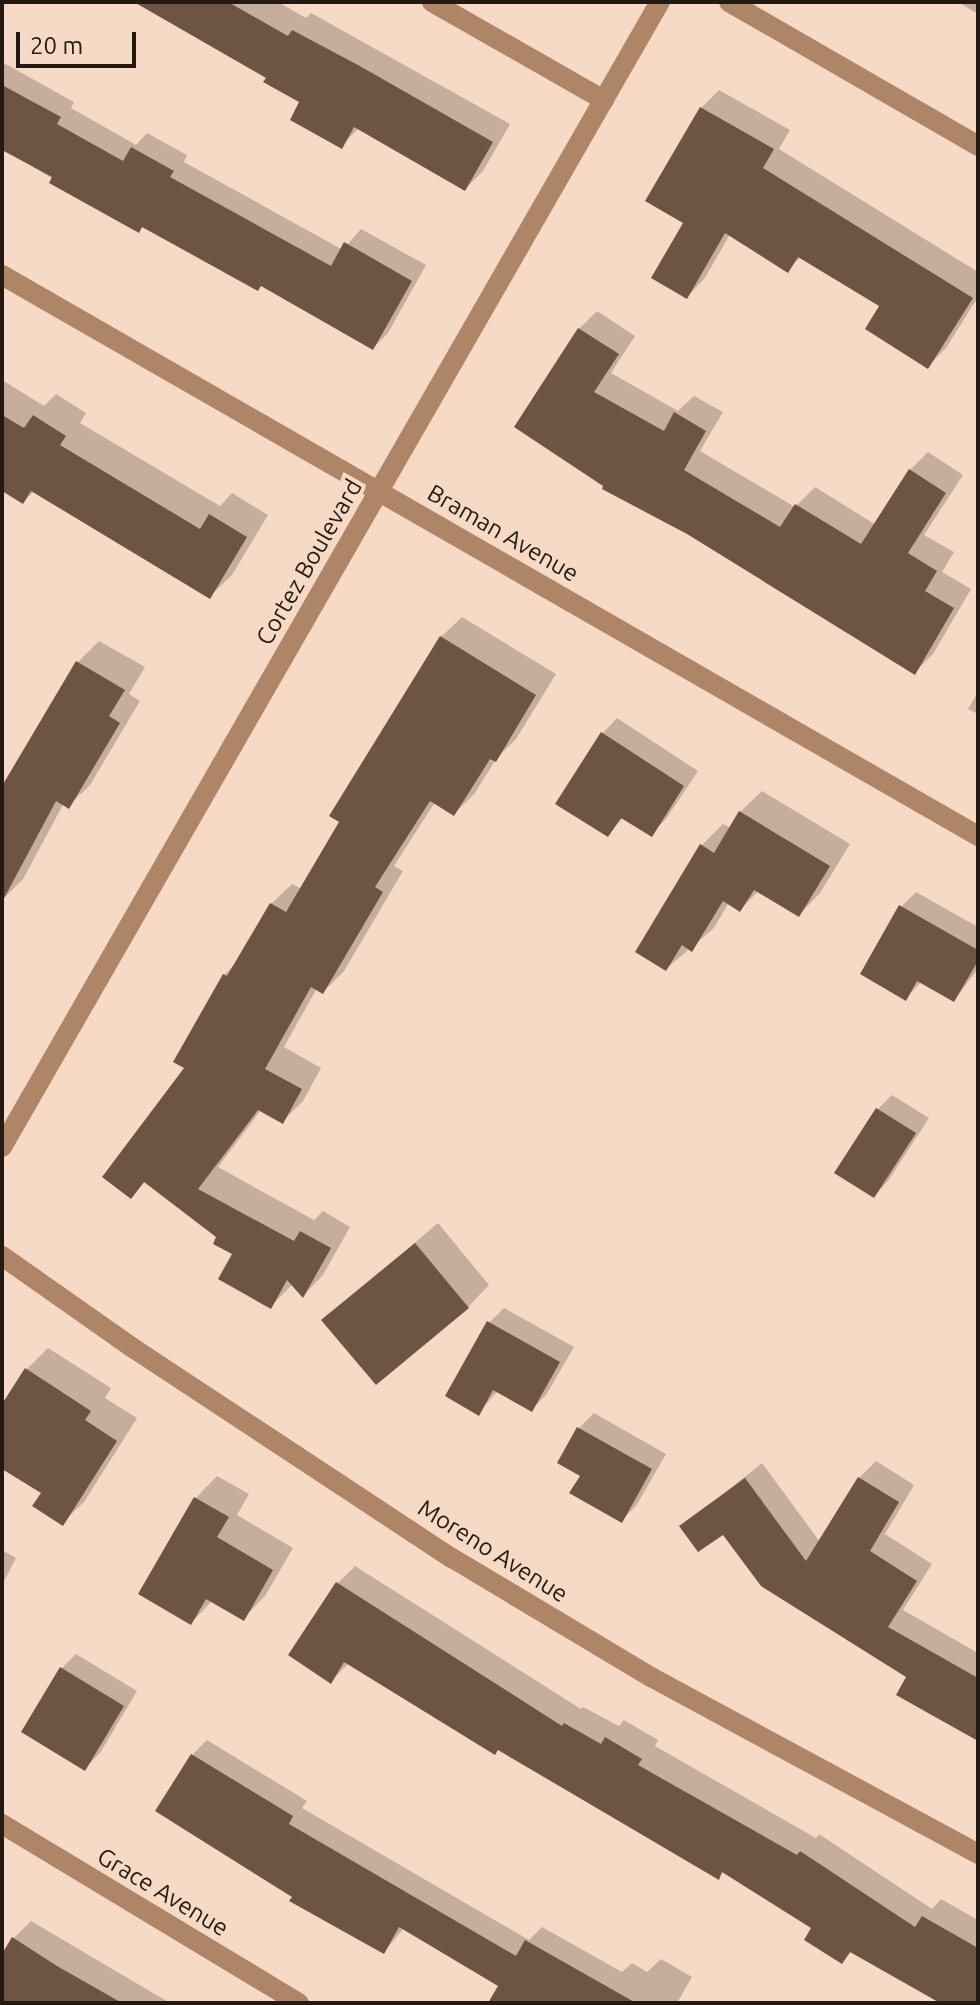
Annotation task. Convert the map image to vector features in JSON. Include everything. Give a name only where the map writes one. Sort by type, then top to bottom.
[{"type":"street","points":[[432,2],[604,100]]},
{"type":"street","name":"Cortez Boulevard","points":[[2,1147],[660,2]]},
{"type":"street","points":[[729,2],[978,146]]},
{"type":"street","name":"Braman Avenue","points":[[2,275],[978,836]]},
{"type":"street","name":"Moreno Avenue","points":[[2,1256],[133,1348],[452,1558],[651,1677],[978,1854]]},
{"type":"street","name":"Grace Avenue","points":[[2,1824],[299,2003]]},
{"type":"building","points":[[134,2],[228,2],[288,36],[292,30],[493,142],[465,191],[354,127],[342,149],[290,120],[299,102],[263,82],[266,78]]},
{"type":"building","points":[[2,85],[61,117],[57,124],[123,161],[131,147],[174,171],[170,177],[331,266],[344,242],[412,281],[373,350],[261,286],[258,291],[142,227],[139,233],[49,183],[52,177],[2,150]]},
{"type":"building","points":[[700,107],[774,149],[763,168],[973,298],[928,369],[865,329],[879,306],[798,257],[788,273],[725,233],[687,299],[651,278],[683,223],[645,201]]},
{"type":"building","points":[[578,328],[619,354],[594,392],[664,431],[674,412],[706,431],[684,470],[780,527],[795,504],[861,544],[909,469],[946,493],[908,553],[937,571],[925,591],[954,608],[915,675],[687,534],[602,489],[603,486],[514,427]]},
{"type":"building","points":[[2,415],[24,428],[33,415],[66,436],[60,445],[200,529],[209,514],[247,537],[210,599],[31,491],[23,504],[2,491]]},
{"type":"building","points":[[440,636],[536,695],[496,762],[490,759],[454,816],[430,801],[375,887],[383,892],[323,994],[311,987],[265,1069],[302,1089],[283,1124],[258,1110],[198,1189],[294,1241],[300,1231],[331,1248],[303,1298],[287,1280],[271,1309],[218,1279],[232,1254],[213,1244],[216,1237],[144,1182],[131,1199],[102,1177],[184,1068],[173,1062],[223,974],[227,976],[270,903],[286,912],[339,822],[329,816]]},
{"type":"building","points":[[76,661],[125,690],[109,716],[120,723],[69,809],[56,801],[2,902],[2,786]]},
{"type":"building","points":[[601,732],[684,786],[652,837],[621,818],[608,837],[555,804]]},
{"type":"building","points":[[739,811],[830,866],[799,917],[754,890],[740,912],[723,901],[692,952],[682,945],[666,971],[635,952],[700,844],[714,853]]},
{"type":"building","points":[[899,905],[978,950],[978,961],[954,1002],[917,981],[906,1001],[860,974]]},
{"type":"building","points":[[876,1108],[916,1133],[874,1198],[834,1173]]},
{"type":"building","points":[[415,1243],[469,1308],[376,1385],[321,1320]]},
{"type":"building","points":[[487,1321],[560,1362],[532,1412],[493,1390],[479,1416],[445,1396]]},
{"type":"building","points":[[25,1368],[91,1411],[85,1420],[117,1441],[63,1526],[32,1506],[41,1493],[2,1469],[2,1404]]},
{"type":"building","points":[[577,1427],[652,1469],[622,1523],[569,1493],[580,1476],[557,1463]]},
{"type":"building","points":[[858,1477],[899,1502],[870,1551],[917,1581],[888,1627],[978,1678],[978,1741],[896,1695],[906,1677],[761,1586],[723,1535],[698,1552],[679,1526],[745,1478],[806,1561]]},
{"type":"building","points":[[194,1497],[229,1517],[217,1537],[273,1570],[244,1621],[206,1599],[191,1625],[138,1594]]},
{"type":"building","points":[[336,1582],[562,1726],[564,1723],[601,1744],[605,1737],[642,1759],[638,1765],[797,1855],[800,1851],[915,1927],[922,1916],[978,1948],[978,2003],[940,2003],[850,1952],[842,1964],[804,1940],[811,1928],[722,1872],[719,1880],[498,1750],[495,1755],[344,1662],[331,1684],[288,1655]]},
{"type":"building","points":[[60,1667],[124,1706],[85,1771],[21,1732]]},
{"type":"building","points":[[191,1754],[293,1816],[289,1824],[516,1956],[525,1940],[636,2003],[488,2003],[498,1986],[399,1927],[384,1954],[289,1901],[292,1897],[155,1811]]},
{"type":"building","points":[[12,1937],[122,2003],[2,2003],[2,1954]]}]
